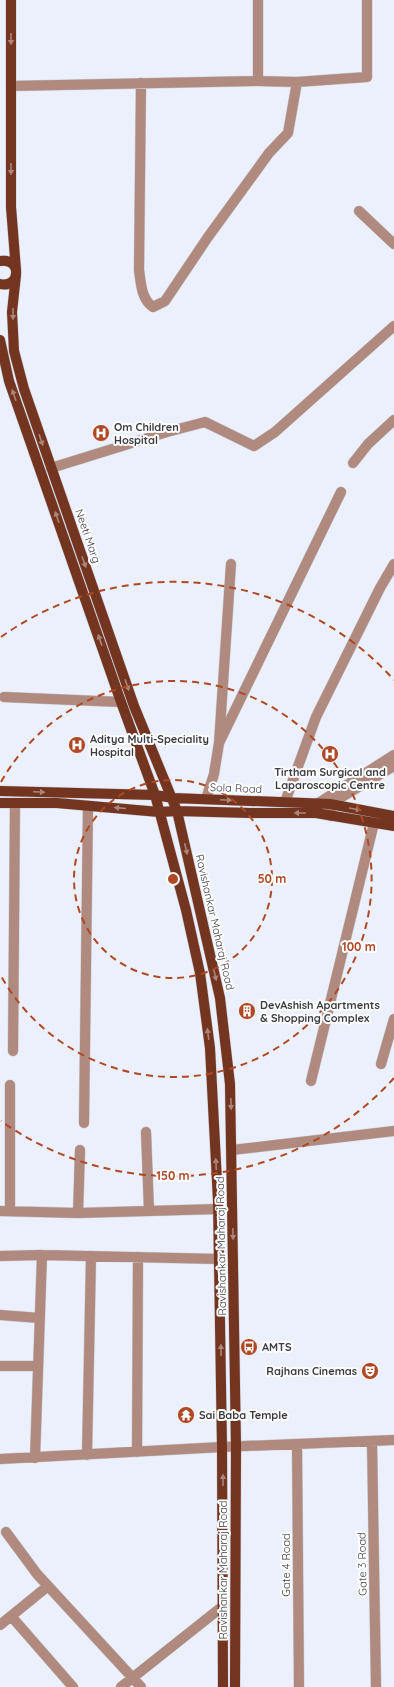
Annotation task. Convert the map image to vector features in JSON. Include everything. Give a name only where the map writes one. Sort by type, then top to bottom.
[{"type":"main road","name":"Neeti Marg","points":[[11,0],[11,207],[16,273],[12,312],[14,351],[24,389],[134,706],[173,798],[177,811]]},
{"type":"main road","points":[[0,261],[9,261],[15,266],[16,273],[14,280],[8,284],[0,284]]},
{"type":"main road","name":"Ravishankar Maharaj Road","points":[[0,340],[9,381],[121,702],[156,795],[159,812],[186,910],[200,973],[210,1048],[218,1210],[222,1447],[223,1687]]},
{"type":"main road","points":[[0,791],[156,795]]},
{"type":"main road","name":"Sola Road","points":[[156,795],[173,798],[285,802],[317,808],[330,816],[394,826]]},
{"type":"main road","points":[[0,803],[57,803],[159,812]]},
{"type":"main road","name":"Sola Road","points":[[159,812],[250,813],[317,808],[330,804],[394,816]]},
{"type":"main road","name":"Ravishankar Maharaj Road","points":[[177,811],[220,998],[230,1084],[236,1446],[235,1687]]},
{"type":"street","points":[[258,0],[258,81]]},
{"type":"street","points":[[11,86],[258,81],[296,82],[367,77],[367,0]]},
{"type":"street","points":[[141,83],[141,289],[148,304],[153,307],[164,301],[269,153],[288,133],[296,82]]},
{"type":"street","points":[[359,211],[394,244]]},
{"type":"street","points":[[51,468],[167,432],[205,422],[254,446],[275,432],[394,326]]},
{"type":"street","points":[[352,463],[368,444],[394,420]]},
{"type":"street","points":[[219,743],[341,492]]},
{"type":"street","points":[[206,799],[214,774],[219,743],[230,564]]},
{"type":"street","points":[[285,802],[316,717],[380,588],[394,564]]},
{"type":"street","points":[[4,697],[121,702]]},
{"type":"street","points":[[317,808],[394,755]]},
{"type":"street","points":[[330,816],[330,804],[394,766]]},
{"type":"street","points":[[13,1051],[15,803]]},
{"type":"street","points":[[84,1124],[88,806]]},
{"type":"street","points":[[311,1080],[374,823]]},
{"type":"street","points":[[382,1064],[394,1018]]},
{"type":"street","points":[[10,1085],[5,1211],[78,1213],[218,1210]]},
{"type":"street","points":[[232,1150],[394,1131]]},
{"type":"street","points":[[146,1132],[149,1211]]},
{"type":"street","points":[[78,1213],[80,1150]]},
{"type":"street","points":[[0,1256],[42,1255],[219,1258]]},
{"type":"street","points":[[35,1458],[42,1255]]},
{"type":"street","points":[[87,1454],[91,1256]]},
{"type":"street","points":[[137,1452],[138,1257]]},
{"type":"street","points":[[0,1315],[40,1318]]},
{"type":"street","points":[[0,1366],[38,1366]]},
{"type":"street","points":[[0,1459],[236,1446],[394,1440]]},
{"type":"street","name":"Gate 3 Road","points":[[372,1441],[376,1687]]},
{"type":"street","name":"Gate 4 Road","points":[[297,1444],[299,1687]]},
{"type":"street","points":[[6,1532],[48,1586],[141,1687]]},
{"type":"street","points":[[0,1625],[48,1586]]},
{"type":"street","points":[[121,1687],[223,1606]]},
{"type":"street","points":[[11,1616],[73,1687]]},
{"type":"place","name":"Om Children Hospital","points":[[101,433]]},
{"type":"place","name":"Aditya Multi-Speciality Hospital","points":[[77,745]]},
{"type":"place","name":"Tirtham Surgical and Laparoscopic Centre","points":[[330,754]]},
{"type":"place","name":"DevAshish Apartments & Shopping Complex","points":[[247,1011]]},
{"type":"place","name":"AMTS","points":[[249,1347]]},
{"type":"place","name":"Rajhans Cinemas","points":[[370,1371]]},
{"type":"place","name":"Sai Baba Temple","points":[[186,1415]]}]
